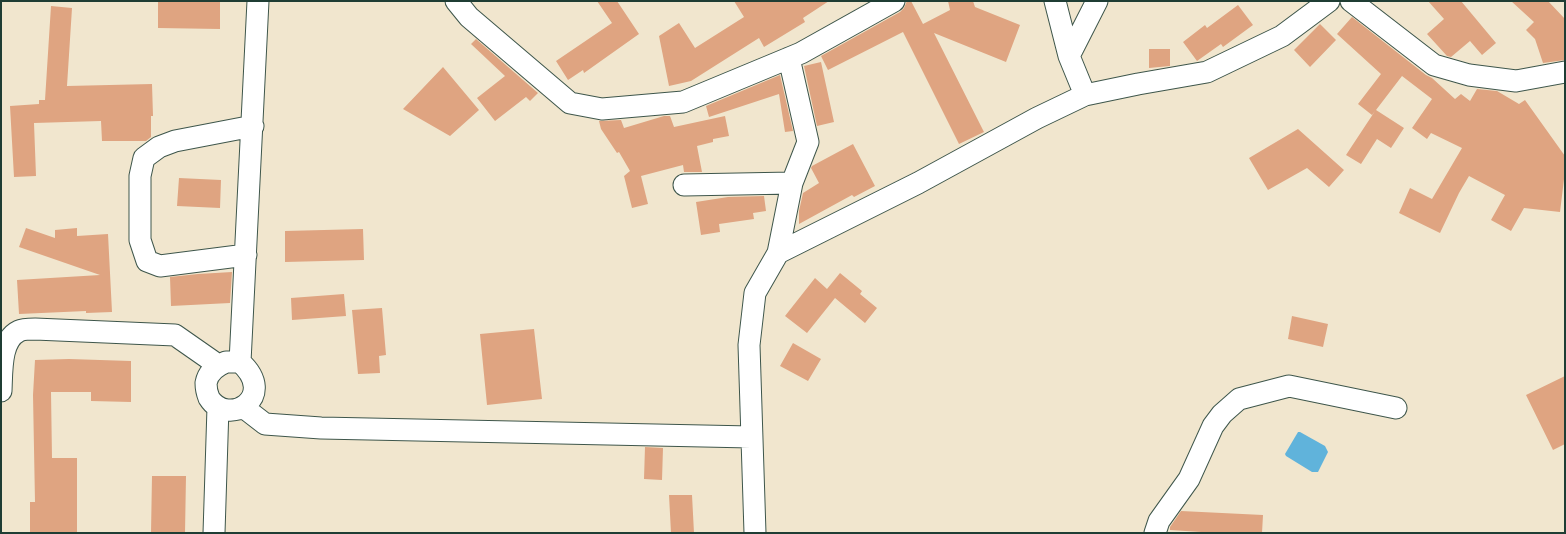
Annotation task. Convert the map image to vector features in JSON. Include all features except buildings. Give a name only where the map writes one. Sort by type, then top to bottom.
[{"type":"street","points":[[240,362],[258,1]]},
{"type":"street","points":[[456,1],[469,17],[570,103],[602,109],[683,102],[790,58],[894,1]]},
{"type":"street","points":[[1055,1],[1069,56],[1085,95]]},
{"type":"street","points":[[1069,56],[1097,1]]},
{"type":"street","points":[[778,253],[918,183],[1037,118],[1085,95],[1207,72],[1282,36],[1329,1]]},
{"type":"street","points":[[1351,1],[1434,65],[1469,76],[1516,81],[1565,72]]},
{"type":"street","points":[[755,533],[749,345],[755,293],[778,253],[792,183],[808,142],[790,58]]},
{"type":"street","points":[[246,255],[160,266],[147,261],[140,240],[140,176],[144,158],[159,147],[175,141],[252,126]]},
{"type":"street","points":[[684,186],[792,183]]},
{"type":"street","points":[[1,391],[3,355],[9,338],[20,330],[35,328],[175,334],[218,365]]},
{"type":"street","points":[[226,362],[240,362],[249,370],[253,378],[255,386],[253,394],[249,402],[243,407],[226,410],[218,407],[207,394],[207,377],[218,365],[226,362]]},
{"type":"street","points":[[1155,533],[1159,521],[1189,479],[1213,426],[1222,414],[1239,399],[1288,386],[1396,408]]},
{"type":"street","points":[[214,533],[218,407]]},
{"type":"street","points":[[243,407],[265,424],[320,428],[751,437]]},
{"type":"water","points":[[1298,432],[1325,446],[1328,452],[1318,472],[1312,472],[1285,454]]}]
